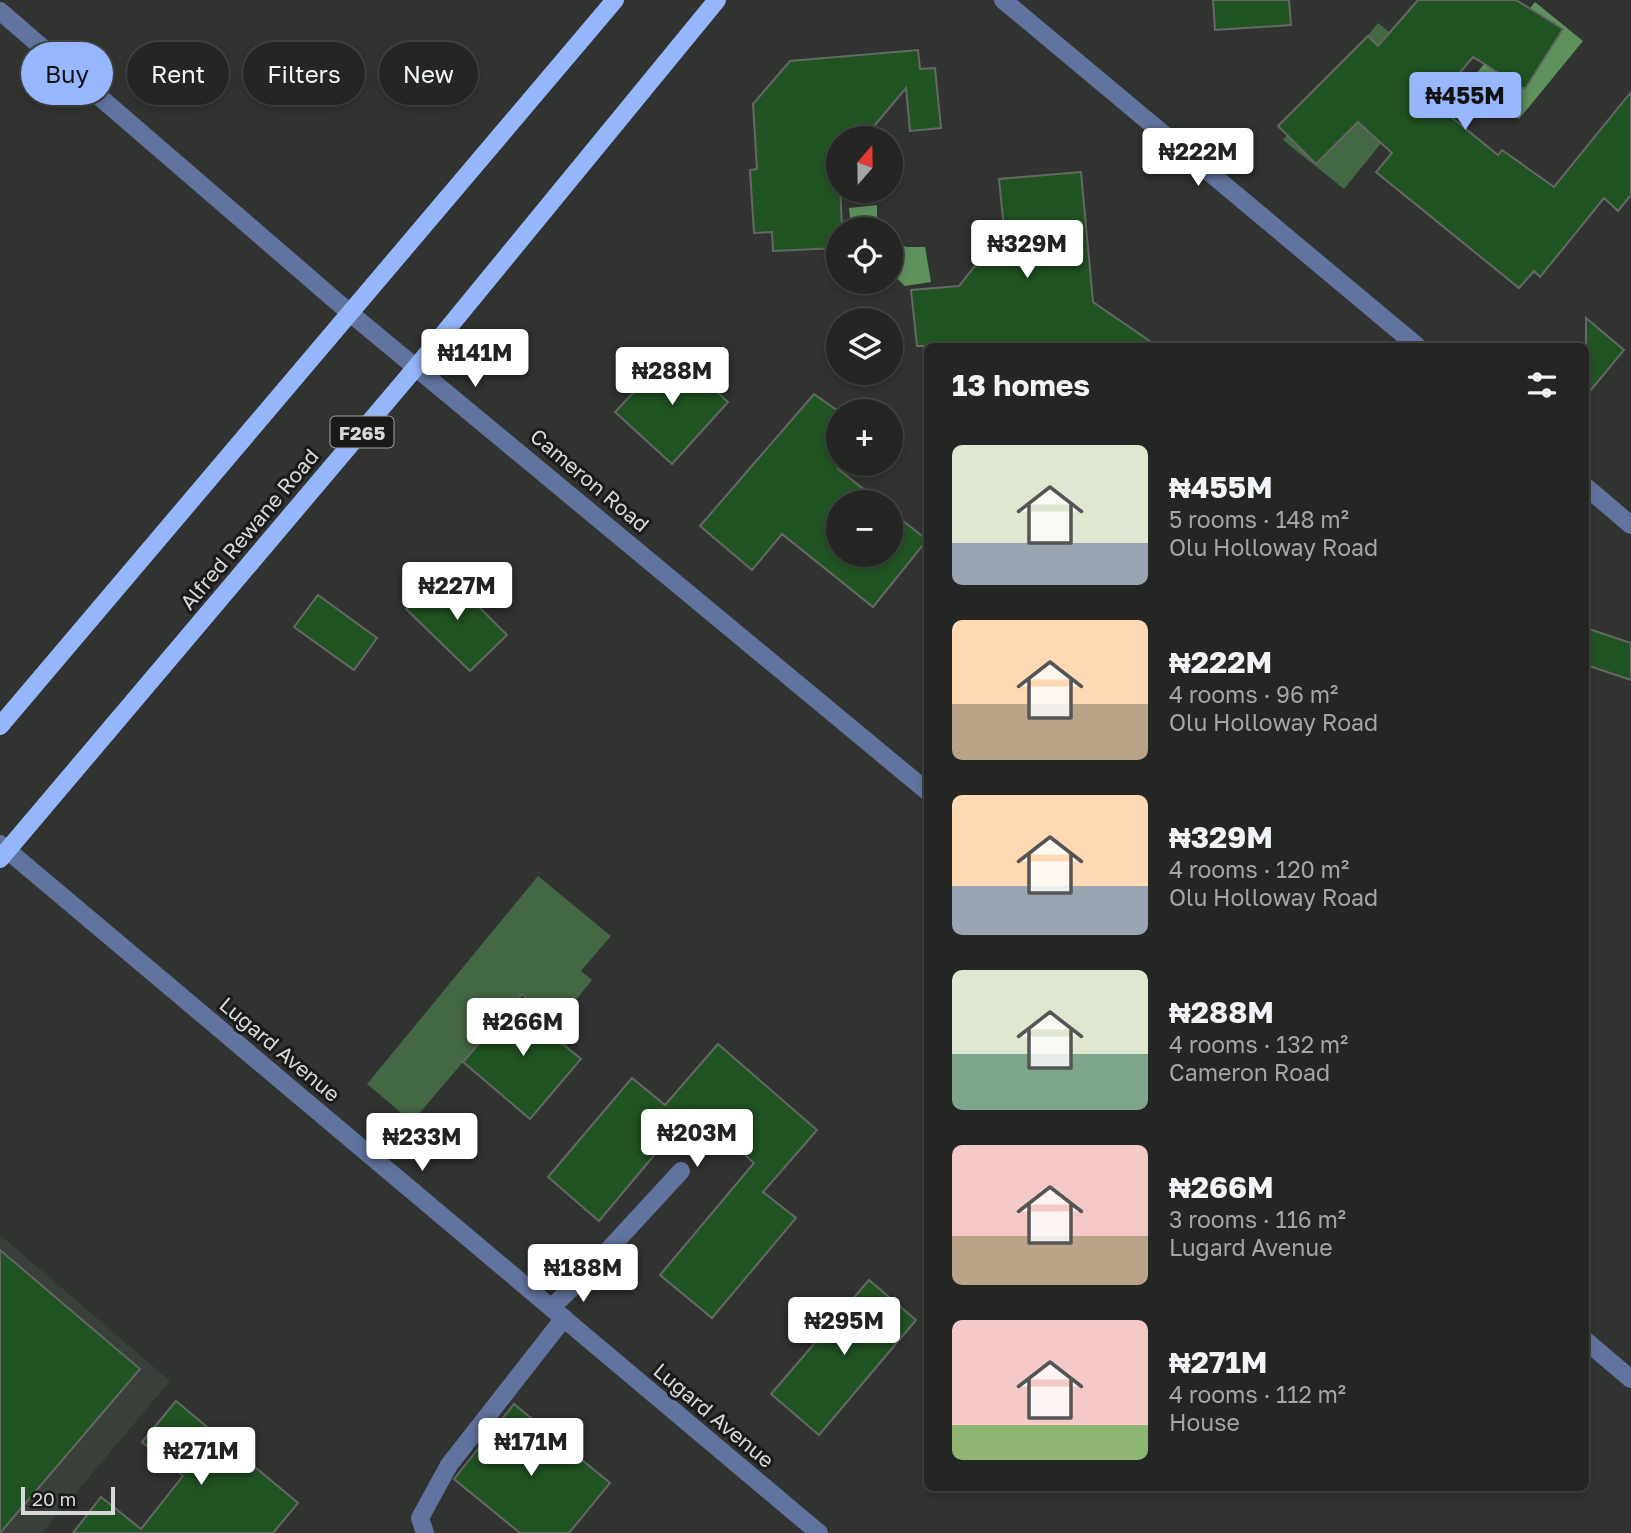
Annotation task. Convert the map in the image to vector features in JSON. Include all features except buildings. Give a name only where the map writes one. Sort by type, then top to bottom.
[{"type":"main road","points":[[0,726],[615,0]]},
{"type":"main road","name":"Alfred Rewane Road","points":[[2,851],[417,366],[718,0]]},
{"type":"street","points":[[1003,0],[1411,343]]},
{"type":"street","name":"Cameron Road","points":[[0,11],[350,313],[924,789]]},
{"type":"street","points":[[1589,490],[1631,525]]},
{"type":"street","name":"Lugard Avenue","points":[[2,851],[819,1533]]},
{"type":"street","points":[[425,1533],[420,1518],[449,1465],[589,1272],[681,1171]]},
{"type":"street","points":[[1589,1344],[1631,1379]]},
{"type":"shaded area","points":[[1535,2],[1583,41],[1519,119],[1471,80]]},
{"type":"shaded area","points":[[1378,23],[1439,72],[1344,189],[1283,140]]},
{"type":"shaded area","points":[[877,205],[877,217],[850,217],[849,208]]},
{"type":"shaded area","points":[[903,245],[925,247],[931,282],[905,286]]},
{"type":"shaded area","points":[[538,876],[611,936],[581,971],[592,980],[556,1024],[521,994],[412,1122],[367,1084]]},
{"type":"shaded area","points":[[0,1235],[170,1381],[42,1533],[0,1533]]}]
